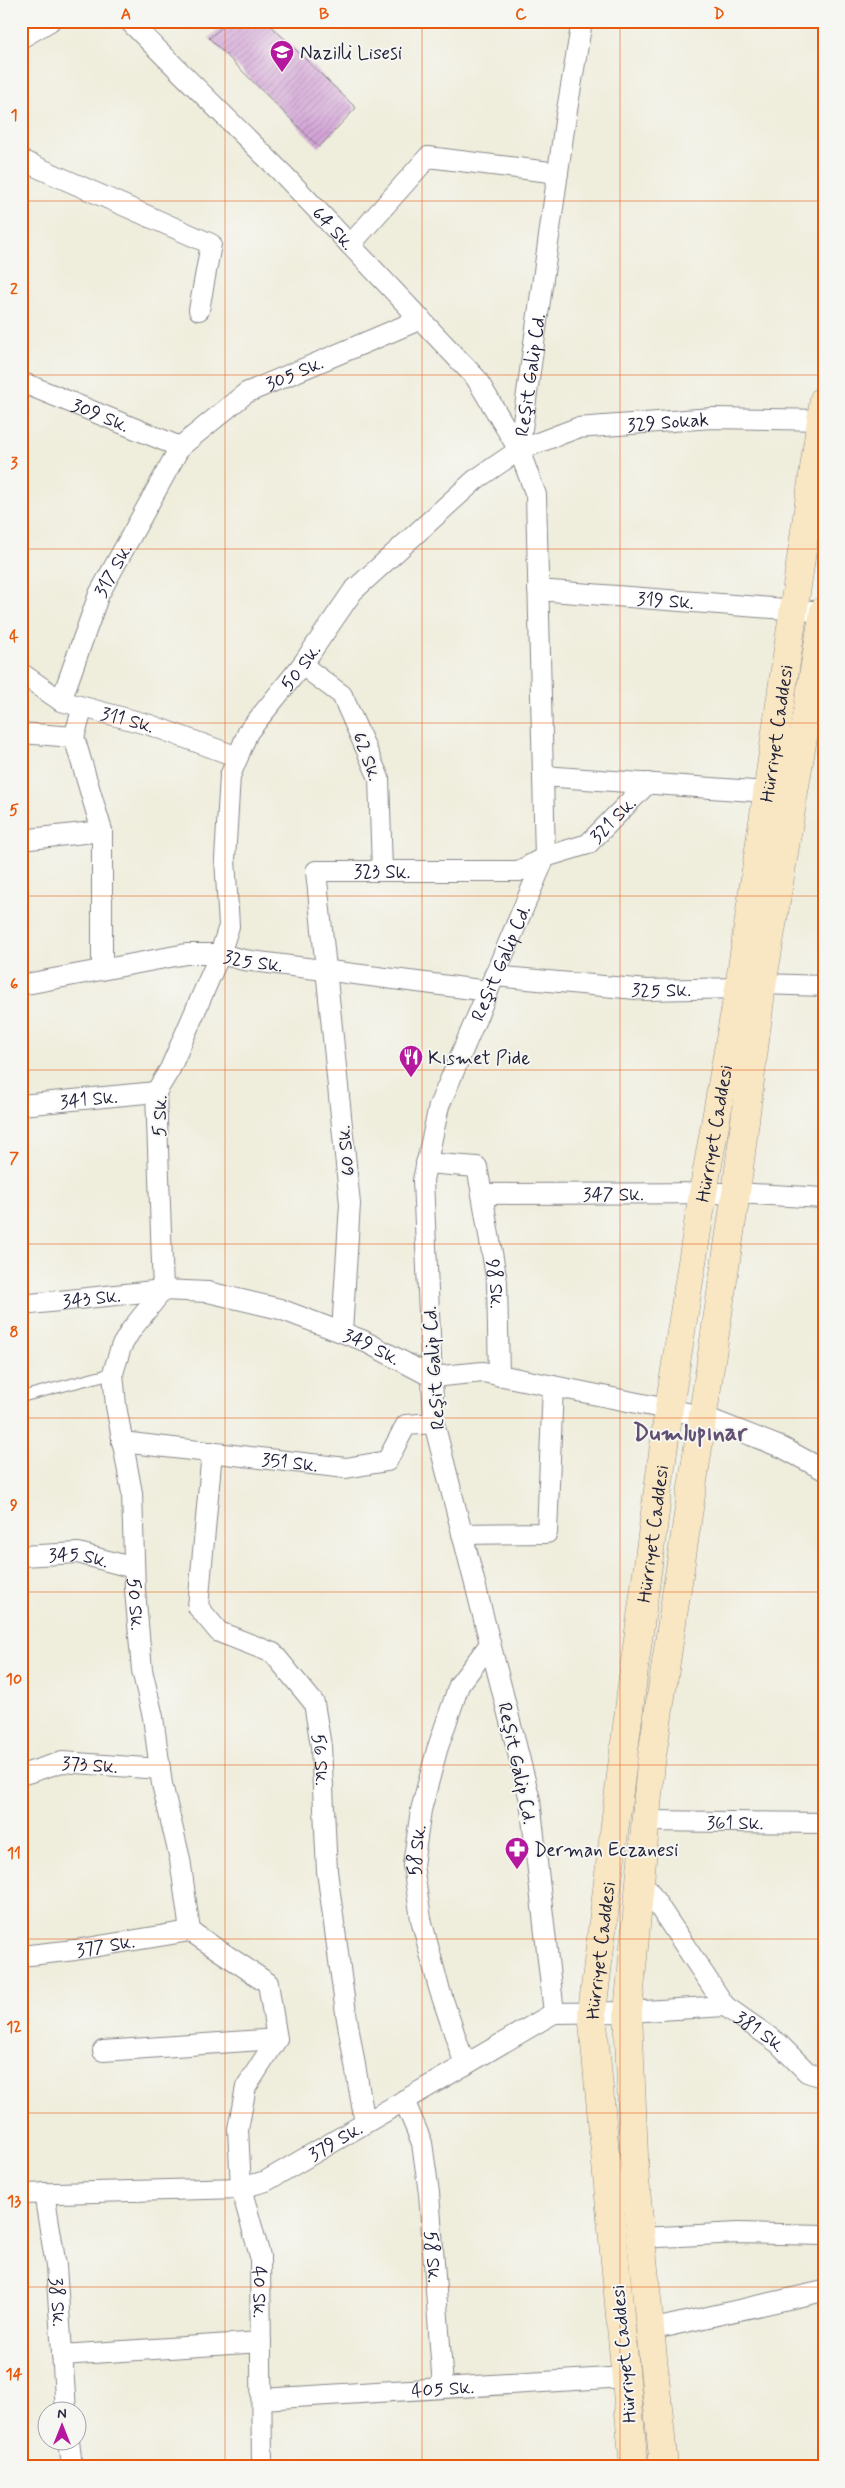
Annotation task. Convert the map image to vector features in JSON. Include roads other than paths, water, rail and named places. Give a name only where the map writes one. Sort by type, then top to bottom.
[{"type":"main road","name":"Hürriyet Caddesi","points":[[664,2467],[635,2180],[628,2012],[651,1763],[736,1193],[750,986],[767,792],[823,413]]},
{"type":"main road","name":"Hürriyet Caddesi","points":[[634,2467],[592,2012],[633,1677],[669,1408],[703,1193],[818,694],[824,611]]},
{"type":"street","points":[[21,38],[50,21]]},
{"type":"street","name":"64 Sk.","points":[[129,21],[285,176],[476,378],[519,450]]},
{"type":"street","name":"Reşit Galip Cd.","points":[[554,2013],[530,1800],[434,1423],[422,1180],[439,1106],[545,857],[536,495],[519,450],[558,173],[582,21]]},
{"type":"street","points":[[350,244],[428,157],[558,173]]},
{"type":"street","points":[[21,160],[211,244],[200,310]]},
{"type":"street","name":"305 Sk.","points":[[180,448],[246,393],[421,319]]},
{"type":"street","name":"309 Sk.","points":[[21,382],[180,448]]},
{"type":"street","name":"329 Sokak","points":[[519,450],[577,428],[712,418],[823,413]]},
{"type":"street","name":"317 Sk.","points":[[62,700],[98,594],[180,448]]},
{"type":"street","name":"50 Sk.","points":[[220,954],[229,926],[225,859],[230,776],[248,732],[302,665],[353,591],[475,480],[519,450]]},
{"type":"street","name":"319 Sk.","points":[[538,590],[824,611]]},
{"type":"street","name":"62 Sk.","points":[[302,665],[342,695],[379,778],[382,870]]},
{"type":"street","name":"311 Sk.","points":[[21,673],[62,700],[150,725],[238,757]]},
{"type":"street","points":[[83,707],[74,737],[102,831],[102,970]]},
{"type":"street","points":[[21,733],[74,737]]},
{"type":"street","name":"321 Sk.","points":[[543,776],[767,792]]},
{"type":"street","name":"321 Sk.","points":[[545,857],[588,844],[648,783]]},
{"type":"street","points":[[21,840],[102,831]]},
{"type":"street","name":"323 Sk.","points":[[326,970],[316,871],[519,871],[545,857]]},
{"type":"street","name":"325 Sk.","points":[[21,985],[186,954],[220,954],[244,960],[326,970],[491,983],[647,990],[750,986],[824,986]]},
{"type":"street","name":"5 Sk.","points":[[163,1290],[156,1092],[170,1069],[220,954]]},
{"type":"street","name":"60 Sk.","points":[[326,970],[350,1204],[342,1332]]},
{"type":"street","name":"341 Sk.","points":[[21,1104],[156,1092]]},
{"type":"street","points":[[426,1164],[477,1167],[482,1194]]},
{"type":"street","name":"347 Sk.","points":[[482,1194],[736,1193],[824,1198]]},
{"type":"street","name":"98 Sk.","points":[[482,1194],[497,1282],[499,1376]]},
{"type":"street","name":"50 Sk.","points":[[163,1290],[131,1330],[121,1347],[112,1373],[132,1493],[134,1568],[142,1670],[153,1717],[160,1769],[180,1859],[190,1931]]},
{"type":"street","name":"349 Sk.","points":[[163,1290],[208,1292],[280,1309],[362,1340],[432,1378]]},
{"type":"street","name":"343 Sk.","points":[[21,1305],[163,1290]]},
{"type":"street","points":[[432,1378],[483,1372],[669,1408],[702,1416],[783,1448],[824,1470]]},
{"type":"street","points":[[462,1534],[547,1532],[553,1386]]},
{"type":"street","name":"351 Sk.","points":[[122,1442],[346,1468],[387,1461],[406,1425],[434,1423]]},
{"type":"street","name":"56 Sk.","points":[[212,1452],[198,1607],[219,1632],[273,1653],[314,1703],[321,1746],[326,1871],[346,2014],[365,2123]]},
{"type":"street","name":"345 Sk.","points":[[21,1556],[78,1553],[134,1568]]},
{"type":"street","name":"58 Sk.","points":[[465,2065],[439,1988],[421,1919],[413,1865],[421,1810],[437,1750],[459,1684],[490,1644]]},
{"type":"street","name":"373 Sk.","points":[[21,1774],[62,1762],[160,1769]]},
{"type":"street","name":"361 Sk.","points":[[646,1821],[824,1823]]},
{"type":"street","points":[[640,1878],[725,2006]]},
{"type":"street","points":[[103,2051],[277,2040],[268,1983],[190,1931]]},
{"type":"street","name":"377 Sk.","points":[[21,1956],[75,1950],[190,1931]]},
{"type":"street","name":"381 Sk.","points":[[628,2012],[725,2006],[778,2043],[807,2072],[824,2078]]},
{"type":"street","name":"379 Sk.","points":[[22,2190],[44,2193],[241,2188],[266,2181],[554,2013],[628,2012]]},
{"type":"street","name":"40 Sk.","points":[[262,2467],[260,2256],[241,2188],[238,2130],[246,2087],[277,2040]]},
{"type":"street","name":"58 Sk.","points":[[404,2100],[422,2143],[429,2202],[443,2387]]},
{"type":"street","name":"38 Sk.","points":[[44,2193],[56,2266],[65,2400]]},
{"type":"street","points":[[641,2238],[738,2233],[824,2235]]},
{"type":"street","points":[[650,2330],[824,2291]]},
{"type":"street","points":[[62,2355],[262,2342]]},
{"type":"street","name":"405 Sk.","points":[[262,2399],[625,2377]]},
{"type":"street","points":[[70,2450],[72,2467]]},
{"type":"lane","points":[[21,1397],[112,1373]]},
{"type":"place","name":"Nazilli Lisesi","points":[[282,73]]},
{"type":"place","name":"Kısmet Pide","points":[[411,1078]]},
{"type":"place","name":"Derman Eczanesi","points":[[517,1870]]},
{"type":"district","name":"Dumlupınar","points":[[690,1432]]}]
